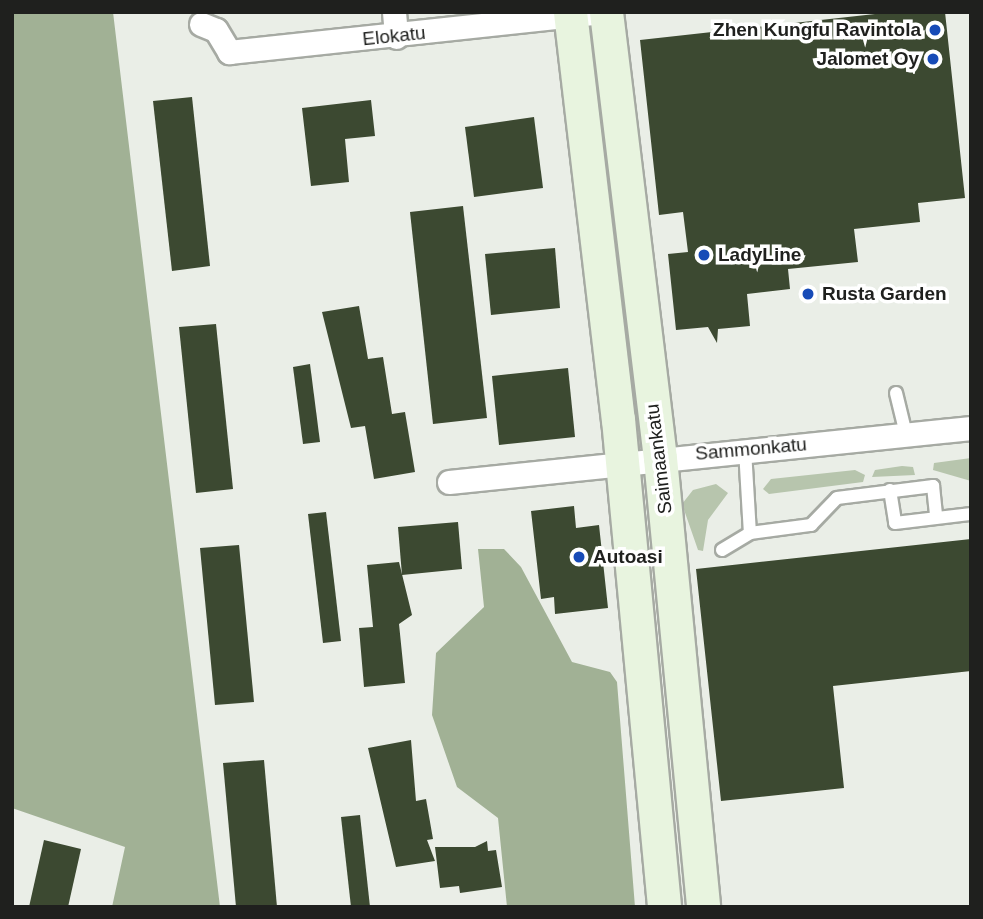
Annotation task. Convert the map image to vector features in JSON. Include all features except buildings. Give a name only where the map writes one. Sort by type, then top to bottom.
[{"type":"main road","name":"Saimaankatu","points":[[587,13],[660,458],[704,907]]},
{"type":"main road","name":"Saimaankatu","points":[[587,13],[622,460],[663,907]]},
{"type":"street","points":[[394,12],[396,37]]},
{"type":"street","name":"Elokatu","points":[[201,24],[216,30],[229,52],[396,37],[587,13]]},
{"type":"street","name":"Sammonkatu","points":[[449,482],[622,460],[971,428]]},
{"type":"lane","points":[[896,393],[906,434]]},
{"type":"lane","points":[[745,450],[751,533]]},
{"type":"lane","points":[[722,550],[751,533],[799,530],[837,498],[933,486],[936,517]]},
{"type":"lane","points":[[890,490],[895,523],[971,514]]},
{"type":"green space","points":[[12,12],[113,12],[220,907],[112,907],[125,847],[12,808]]},
{"type":"green space","points":[[971,458],[971,481],[933,470],[934,463]]},
{"type":"green space","points":[[913,467],[915,475],[872,477],[875,470]]},
{"type":"green space","points":[[855,470],[865,475],[863,482],[769,494],[763,489],[771,479]]},
{"type":"green space","points":[[716,484],[728,493],[708,520],[703,551],[698,550],[682,504],[693,490]]},
{"type":"green space","points":[[478,549],[504,549],[521,567],[572,662],[610,672],[617,682],[635,907],[507,907],[498,818],[457,787],[432,715],[436,653],[484,607]]},
{"type":"place","name":"Zhen Kungfu Ravintola","points":[[935,30]]},
{"type":"place","name":"Jalomet Oy","points":[[933,59]]},
{"type":"place","name":"LadyLine","points":[[704,255]]},
{"type":"place","name":"Rusta Garden","points":[[808,294]]},
{"type":"place","name":"Autoasi","points":[[579,557]]}]
